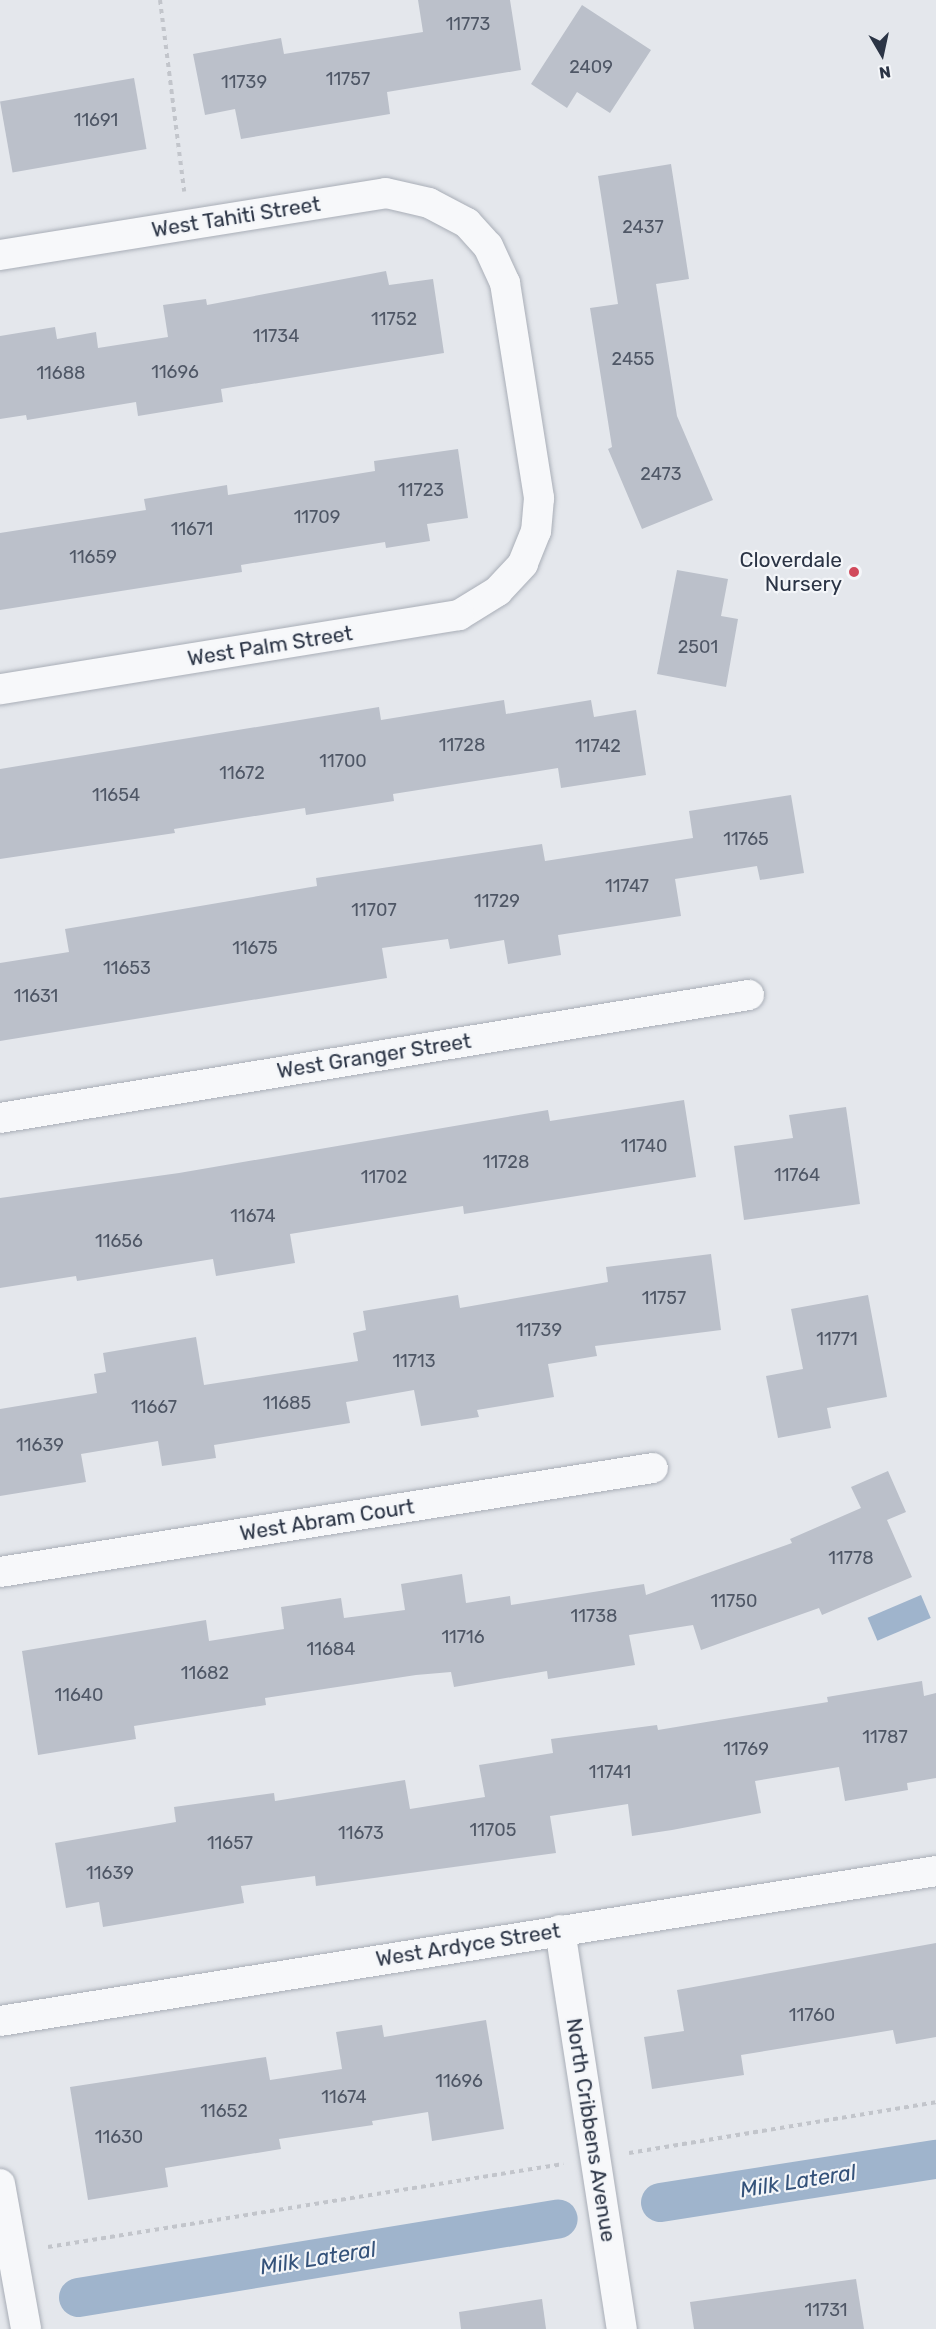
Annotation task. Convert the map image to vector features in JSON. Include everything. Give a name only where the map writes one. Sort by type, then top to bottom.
[{"type":"street","name":"West Tahiti Street","points":[[0,255],[386,193],[429,203],[467,223],[488,246],[505,283],[538,498],[536,531],[523,564]]},
{"type":"street","name":"West Palm Street","points":[[0,689],[459,615],[498,591],[523,564]]},
{"type":"street","name":"West Granger Street","points":[[0,1118],[749,995]]},
{"type":"street","name":"West Abram Court","points":[[0,1572],[653,1468]]},
{"type":"street","name":"West Ardyce Street","points":[[0,2021],[936,1871]]},
{"type":"street","name":"North Cribbens Avenue","points":[[560,1930],[622,2329]]},
{"type":"street","points":[[0,2184],[26,2329]]},
{"type":"path","points":[[160,0],[189,224]]},
{"type":"path","points":[[624,2154],[936,2102]]},
{"type":"path","points":[[48,2247],[570,2163]]},
{"type":"water","points":[[921,1595],[931,1618],[877,1641],[868,1618]]},
{"type":"building","points":[[418,0],[510,0],[521,70],[387,92],[390,114],[241,139],[235,109],[205,115],[193,54],[281,38],[284,54],[423,32]]},
{"type":"building","points":[[582,5],[651,50],[610,113],[577,92],[567,108],[531,84]]},
{"type":"building","points":[[134,78],[147,149],[13,173],[0,102]]},
{"type":"building","points":[[671,164],[689,279],[656,284],[677,416],[713,500],[642,529],[608,449],[612,447],[590,308],[618,304],[598,176]]},
{"type":"building","points":[[386,271],[389,285],[433,279],[444,353],[221,389],[223,402],[138,416],[136,402],[27,420],[26,415],[0,419],[0,336],[55,327],[57,339],[96,332],[98,348],[168,337],[163,305],[206,299],[207,305]]},
{"type":"building","points":[[458,449],[468,518],[427,524],[430,541],[386,548],[385,542],[241,565],[242,572],[0,610],[0,533],[146,510],[144,499],[227,485],[228,495],[375,471],[374,461]]},
{"type":"building","points":[[677,570],[728,579],[721,616],[738,619],[726,687],[657,674]]},
{"type":"building","points":[[504,700],[506,714],[591,700],[594,717],[636,710],[646,775],[561,788],[558,768],[393,794],[394,801],[306,815],[305,808],[174,829],[175,833],[0,859],[0,769],[379,707],[381,720]]},
{"type":"building","points":[[791,795],[804,873],[760,880],[757,866],[675,879],[681,916],[558,935],[561,955],[508,964],[504,940],[450,949],[448,939],[382,948],[387,978],[0,1041],[0,963],[69,952],[65,929],[317,886],[316,878],[542,844],[545,861],[693,838],[689,811]]},
{"type":"building","points":[[684,1100],[696,1177],[464,1214],[463,1206],[290,1234],[295,1263],[216,1276],[213,1259],[77,1281],[76,1276],[0,1288],[0,1198],[179,1173],[548,1110],[550,1121]]},
{"type":"building","points":[[846,1107],[860,1204],[744,1220],[734,1146],[793,1138],[789,1115]]},
{"type":"building","points":[[711,1254],[721,1330],[595,1346],[597,1356],[548,1364],[554,1397],[477,1410],[479,1417],[421,1426],[414,1390],[346,1402],[350,1423],[214,1445],[216,1458],[162,1466],[158,1441],[81,1454],[86,1482],[0,1496],[0,1409],[97,1393],[94,1374],[106,1372],[103,1353],[196,1337],[204,1385],[358,1361],[353,1333],[366,1330],[363,1311],[458,1295],[460,1308],[608,1282],[606,1267]]},
{"type":"building","points":[[868,1295],[887,1397],[827,1408],[831,1428],[778,1438],[766,1376],[803,1369],[791,1309]]},
{"type":"building","points":[[888,1471],[906,1512],[887,1520],[912,1577],[822,1615],[819,1608],[701,1650],[693,1625],[629,1635],[635,1665],[548,1679],[547,1671],[454,1687],[451,1672],[416,1675],[265,1698],[266,1705],[134,1726],[136,1739],[38,1755],[22,1651],[206,1620],[209,1641],[284,1629],[281,1607],[341,1598],[344,1618],[405,1610],[401,1584],[462,1574],[466,1603],[510,1596],[511,1605],[644,1584],[646,1595],[792,1543],[790,1539],[861,1508],[851,1487]]},
{"type":"building","points":[[922,1681],[924,1696],[936,1693],[936,1778],[907,1783],[908,1790],[845,1801],[839,1767],[755,1781],[761,1813],[672,1830],[632,1836],[628,1804],[550,1816],[556,1853],[316,1886],[315,1876],[241,1886],[244,1903],[103,1927],[99,1902],[66,1908],[55,1843],[176,1822],[174,1807],[274,1793],[275,1801],[405,1780],[410,1809],[485,1797],[479,1765],[553,1753],[551,1739],[657,1725],[658,1730],[828,1702],[827,1697]]},
{"type":"building","points":[[936,1943],[936,2037],[896,2044],[893,2030],[741,2055],[744,2075],[652,2089],[644,2037],[684,2031],[677,1990]]},
{"type":"building","points":[[486,2020],[504,2129],[432,2141],[428,2112],[372,2121],[373,2125],[279,2139],[281,2149],[165,2168],[168,2187],[88,2200],[70,2087],[266,2057],[270,2080],[342,2069],[336,2032],[382,2025],[384,2037]]},
{"type":"building","points":[[856,2279],[864,2329],[694,2329],[690,2302]]},
{"type":"building","points":[[542,2299],[546,2329],[461,2329],[459,2312]]},
{"type":"waterway","name":"Milk Lateral","points":[[660,2202],[936,2159]]},
{"type":"waterway","name":"Milk Lateral","points":[[78,2297],[558,2218]]},
{"type":"place","name":"Cloverdale Nursery","points":[[854,572]]}]
